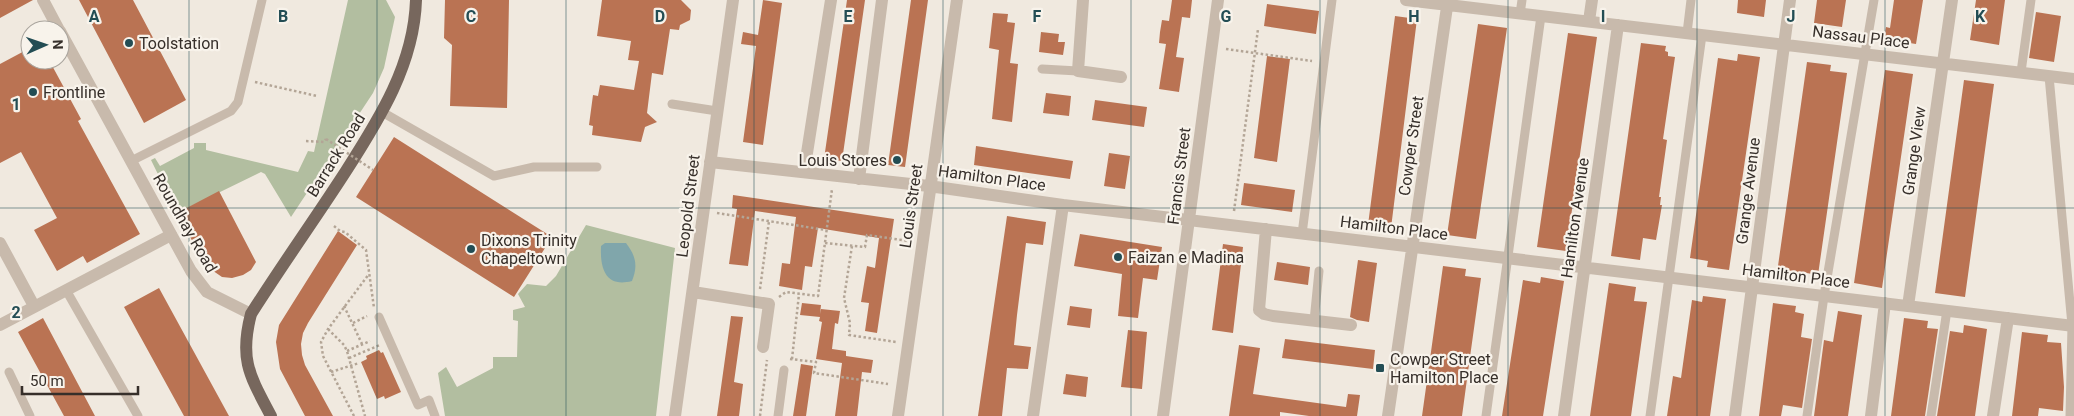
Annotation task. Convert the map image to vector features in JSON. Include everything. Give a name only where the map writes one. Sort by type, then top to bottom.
[{"type":"main road","name":"Barrack Road","points":[[251,314],[280,267],[331,195],[394,91],[416,24],[416,0]]},
{"type":"main road","points":[[251,314],[245,342],[247,365],[271,416]]},
{"type":"street","name":"Roundhay Road","points":[[43,0],[54,20]]},
{"type":"street","name":"Leopold Street","points":[[675,416],[734,0]]},
{"type":"street","points":[[804,172],[831,0]]},
{"type":"street","points":[[859,179],[882,0]]},
{"type":"street","name":"Louis Street","points":[[898,416],[957,0]]},
{"type":"street","points":[[1083,0],[1078,71],[1121,77]]},
{"type":"street","name":"Francis Street","points":[[1163,416],[1218,0]]},
{"type":"street","name":"Nassau Place","points":[[1406,0],[1447,2],[1520,14],[2074,78]]},
{"type":"street","points":[[1589,21],[1592,0]]},
{"type":"street","name":"Grange Avenue","points":[[1735,416],[1790,0]]},
{"type":"street","name":"Grange View","points":[[1908,306],[1952,0]]},
{"type":"street","name":"Cowper Street","points":[[1388,416],[1447,2]]},
{"type":"street","name":"Hamilton Avenue","points":[[1564,416],[1618,25]]},
{"type":"street","name":"Roundhay Road","points":[[70,49],[191,271],[207,292],[251,314]]},
{"type":"street","name":"Hamilton Place","points":[[710,162],[930,186],[1063,205],[2073,325]]},
{"type":"street","points":[[1033,416],[1063,205]]},
{"type":"street","points":[[1266,229],[1259,310],[1264,314],[1273,316],[1350,325]]},
{"type":"street","points":[[0,325],[172,235]]},
{"type":"street","points":[[0,243],[34,306]]},
{"type":"street","points":[[693,292],[764,303],[763,347]]},
{"type":"street","points":[[1871,416],[1885,303]]},
{"type":"street","points":[[1993,416],[2008,318]]},
{"type":"lane","points":[[131,161],[231,110],[238,102],[262,0]]},
{"type":"lane","points":[[1302,234],[1332,0]]},
{"type":"lane","points":[[1520,14],[1522,0]]},
{"type":"lane","points":[[1687,33],[1692,0]]},
{"type":"lane","points":[[1807,416],[1824,296],[1874,0]]},
{"type":"lane","points":[[2021,72],[2031,0]]},
{"type":"lane","points":[[1486,416],[1541,16]]},
{"type":"lane","points":[[1650,416],[1702,35]]},
{"type":"lane","points":[[1042,69],[1078,71]]},
{"type":"lane","points":[[2049,76],[2073,325],[2070,416]]},
{"type":"lane","points":[[672,104],[717,111]]},
{"type":"lane","points":[[382,112],[494,176],[534,167],[597,167]]},
{"type":"lane","points":[[1314,321],[1319,271]]},
{"type":"lane","points":[[66,290],[138,416]]},
{"type":"lane","points":[[1931,416],[1947,310]]},
{"type":"lane","points":[[379,317],[418,405],[429,400],[435,416]]},
{"type":"lane","points":[[778,416],[784,370]]},
{"type":"lane","points":[[9,372],[30,416]]},
{"type":"path","points":[[1232,225],[1258,29]]},
{"type":"path","points":[[1212,48],[1324,62]]},
{"type":"path","points":[[244,80],[317,96]]},
{"type":"path","points":[[306,141],[316,143],[324,142],[326,139],[373,170]]},
{"type":"path","points":[[764,303],[786,292],[818,296],[834,176]]},
{"type":"path","points":[[704,211],[826,230]]},
{"type":"path","points":[[764,303],[769,221]]},
{"type":"path","points":[[334,226],[340,231],[346,232],[366,250],[374,313],[352,323]]},
{"type":"path","points":[[825,243],[865,247],[867,235],[922,243]]},
{"type":"path","points":[[852,246],[844,298],[850,323],[848,335],[908,343]]},
{"type":"path","points":[[354,416],[320,348],[322,339],[328,329],[369,274]]},
{"type":"path","points":[[792,359],[799,294]]},
{"type":"path","points":[[344,306],[362,344]]},
{"type":"path","points":[[328,329],[344,345],[347,352],[365,416]]},
{"type":"path","points":[[347,352],[370,341]]},
{"type":"path","points":[[349,358],[390,341]]},
{"type":"path","points":[[760,416],[767,356],[763,347]]},
{"type":"path","points":[[786,358],[816,362],[814,373],[902,386]]},
{"type":"path","points":[[331,372],[359,363]]},
{"type":"green space","points":[[348,0],[386,0],[395,17],[384,68],[373,93],[291,217],[265,174],[261,172],[177,213],[151,160],[155,158],[160,166],[194,148],[194,143],[206,143],[206,150],[298,172],[308,151],[314,152]]},
{"type":"green space","points":[[586,225],[675,248],[656,416],[445,416],[438,373],[446,367],[457,387],[493,368],[493,357],[517,357],[518,321],[513,320],[513,310],[525,307],[518,294],[527,284],[546,286],[556,276]]},
{"type":"water","points":[[605,243],[626,243],[635,261],[632,281],[616,282],[606,274],[603,269],[601,254],[601,246]]},
{"type":"building","points":[[0,0],[33,0],[0,18]]},
{"type":"building","points":[[79,0],[133,0],[186,100],[144,123]]},
{"type":"building","points":[[445,0],[509,0],[507,108],[450,106],[452,45],[444,38]]},
{"type":"building","points":[[602,0],[681,0],[691,10],[690,20],[680,25],[679,30],[670,29],[663,75],[652,73],[647,113],[657,122],[645,127],[641,142],[592,135],[593,126],[589,125],[593,95],[598,96],[600,85],[634,90],[639,61],[628,60],[631,41],[597,36]]},
{"type":"building","points":[[763,0],[782,3],[763,145],[743,142],[756,46],[741,44],[743,32],[758,35]]},
{"type":"building","points":[[847,0],[865,0],[842,161],[824,159]]},
{"type":"building","points":[[911,0],[928,0],[905,167],[888,165]]},
{"type":"building","points":[[1172,0],[1192,0],[1190,18],[1182,17],[1176,57],[1184,58],[1179,92],[1159,89],[1166,44],[1159,43],[1160,32],[1162,20],[1169,21]]},
{"type":"building","points":[[1738,0],[1766,0],[1764,17],[1737,13]]},
{"type":"building","points":[[1817,0],[1846,0],[1842,27],[1814,23]]},
{"type":"building","points":[[1894,0],[1923,0],[1916,44],[1884,39],[1886,27],[1890,28]]},
{"type":"building","points":[[1976,0],[2005,0],[1999,45],[1970,40]]},
{"type":"building","points":[[1267,4],[1319,11],[1316,34],[1264,26]]},
{"type":"building","points":[[2036,12],[2061,16],[2054,62],[2029,58]]},
{"type":"building","points":[[993,13],[1008,14],[1007,22],[1015,23],[1010,63],[1018,64],[1012,122],[992,119],[999,50],[989,48]]},
{"type":"building","points":[[1395,16],[1417,19],[1391,228],[1368,225]]},
{"type":"building","points":[[1478,24],[1507,28],[1476,239],[1447,235]]},
{"type":"building","points":[[1041,32],[1059,34],[1058,42],[1065,42],[1063,55],[1039,52]]},
{"type":"building","points":[[1568,33],[1597,37],[1566,251],[1537,247]]},
{"type":"building","points":[[1641,43],[1666,46],[1665,51],[1668,52],[1668,56],[1675,57],[1663,139],[1667,140],[1659,197],[1661,197],[1660,205],[1662,205],[1656,240],[1643,238],[1640,260],[1611,256]]},
{"type":"building","points":[[20,53],[20,70],[54,70],[81,119],[78,121],[140,234],[87,263],[83,256],[57,271],[34,230],[57,218],[21,152],[0,163],[0,64]]},
{"type":"building","points":[[1738,54],[1760,57],[1729,270],[1707,267],[1708,261],[1690,258],[1718,58],[1737,61]]},
{"type":"building","points":[[1267,56],[1290,59],[1277,162],[1254,158]]},
{"type":"building","points":[[1807,62],[1831,65],[1830,71],[1847,73],[1818,275],[1801,272],[1801,277],[1777,273]]},
{"type":"building","points":[[1885,70],[1913,74],[1882,288],[1854,283]]},
{"type":"building","points":[[1964,80],[1994,84],[1965,297],[1935,293]]},
{"type":"building","points":[[1046,93],[1071,96],[1069,116],[1043,113]]},
{"type":"building","points":[[1095,100],[1147,107],[1144,127],[1092,120]]},
{"type":"building","points":[[394,137],[552,237],[514,297],[356,197]]},
{"type":"building","points":[[976,146],[1073,161],[1070,179],[974,165]]},
{"type":"building","points":[[1109,153],[1130,156],[1125,189],[1104,186]]},
{"type":"building","points":[[1244,183],[1295,190],[1292,212],[1241,205]]},
{"type":"building","points":[[219,191],[256,262],[251,270],[243,275],[232,278],[222,277],[206,266],[177,213]]},
{"type":"building","points":[[733,195],[894,219],[877,333],[865,331],[869,303],[861,302],[867,266],[875,268],[879,238],[818,228],[812,267],[805,266],[802,290],[779,286],[782,263],[790,264],[796,217],[755,211],[748,266],[729,264],[737,209],[732,208]]},
{"type":"building","points":[[1007,216],[1046,222],[1043,245],[1026,243],[1017,315],[1014,345],[1031,347],[1028,369],[1007,368],[1002,416],[978,416]]},
{"type":"building","points":[[338,231],[357,245],[308,323],[303,333],[301,344],[305,365],[333,416],[305,416],[280,369],[276,342],[279,325]]},
{"type":"building","name":"Faizan e Madina","points":[[1080,234],[1162,247],[1157,280],[1143,278],[1138,318],[1118,316],[1122,274],[1074,266]]},
{"type":"building","points":[[1223,244],[1243,247],[1233,333],[1212,330]]},
{"type":"building","points":[[1358,260],[1377,263],[1369,322],[1350,317]]},
{"type":"building","points":[[1277,262],[1310,267],[1308,285],[1274,280]]},
{"type":"building","points":[[1443,266],[1466,269],[1465,276],[1481,278],[1462,416],[1422,416]]},
{"type":"building","points":[[1541,277],[1564,281],[1543,416],[1502,416],[1523,280],[1540,283]]},
{"type":"building","points":[[1609,283],[1636,287],[1634,301],[1647,302],[1631,416],[1590,416]]},
{"type":"building","points":[[159,288],[229,416],[184,416],[124,307]]},
{"type":"building","points":[[1703,296],[1726,299],[1710,416],[1667,416],[1673,376],[1681,378],[1692,300],[1702,302]]},
{"type":"building","points":[[802,303],[821,305],[820,314],[821,309],[840,311],[838,324],[835,323],[832,349],[846,351],[846,356],[873,360],[871,373],[862,372],[857,416],[835,416],[842,363],[816,359],[822,322],[819,321],[820,317],[800,315]]},
{"type":"building","points":[[1773,303],[1796,306],[1795,312],[1804,314],[1801,337],[1812,339],[1802,408],[1783,405],[1781,416],[1759,416]]},
{"type":"building","points":[[1070,306],[1092,309],[1090,328],[1067,325]]},
{"type":"building","points":[[1838,311],[1862,315],[1848,416],[1814,416],[1824,340],[1833,342]]},
{"type":"building","points":[[731,316],[743,317],[734,382],[743,384],[739,416],[717,416]]},
{"type":"building","points":[[43,318],[95,416],[64,416],[18,332]]},
{"type":"building","points":[[1904,318],[1928,321],[1927,328],[1938,329],[1925,416],[1891,416]]},
{"type":"building","points":[[1964,325],[1987,329],[1975,416],[1937,416],[1950,331],[1963,333]]},
{"type":"building","points":[[1128,330],[1147,332],[1142,389],[1121,387]]},
{"type":"building","points":[[2022,332],[2048,335],[2047,342],[2061,343],[2064,387],[2063,411],[2039,408],[2038,416],[2012,416]]},
{"type":"building","points":[[1285,339],[1375,350],[1373,369],[1282,358]]},
{"type":"building","points":[[1239,345],[1260,348],[1253,394],[1346,407],[1348,394],[1360,395],[1357,416],[1309,416],[1280,412],[1280,416],[1229,416]]},
{"type":"building","points":[[379,350],[381,353],[383,352],[401,392],[385,399],[384,396],[377,399],[361,362],[367,359],[366,356]]},
{"type":"building","points":[[801,364],[813,366],[806,416],[793,416]]},
{"type":"building","points":[[1066,374],[1088,377],[1086,397],[1063,394]]},
{"type":"place","name":"Toolstation","points":[[129,43]]},
{"type":"place","name":"Frontline","points":[[33,92]]},
{"type":"place","name":"Louis Stores","points":[[897,160]]},
{"type":"place","name":"Dixons Trinity Chapeltown","points":[[471,249]]},
{"type":"place","name":"Faizan e Madina","points":[[1118,257]]},
{"type":"place","name":"Cowper Street Hamilton Place","points":[[1380,368]]}]
